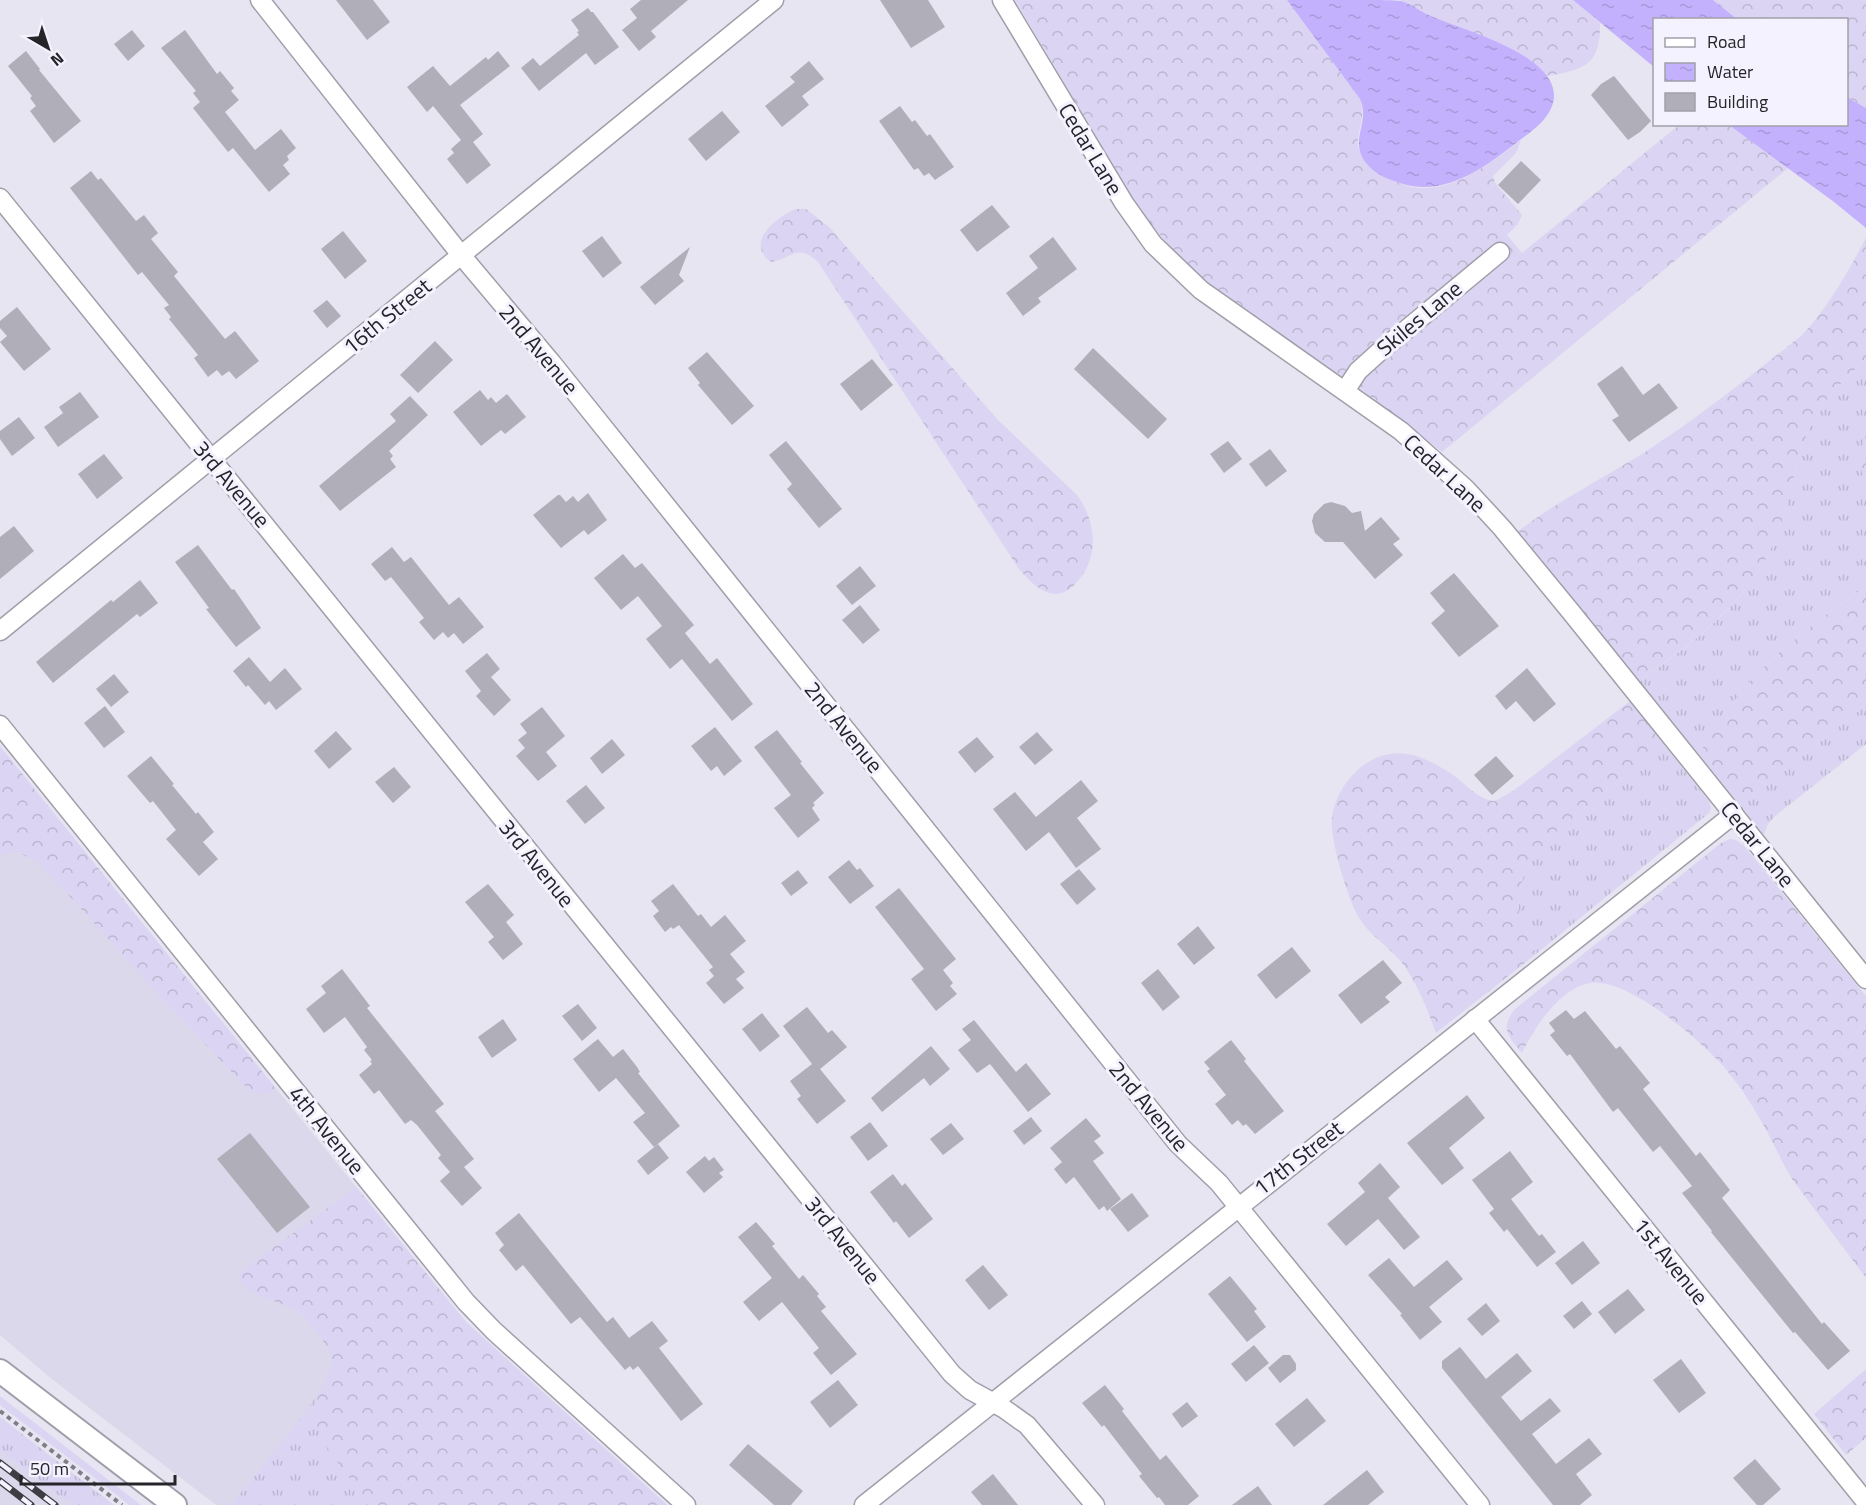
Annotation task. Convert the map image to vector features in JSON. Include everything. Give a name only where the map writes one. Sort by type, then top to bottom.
[{"type":"street","name":"2nd Avenue","points":[[260,0],[461,255],[551,362],[1178,1144],[1214,1177],[1480,1505]]},
{"type":"street","name":"16th Street","points":[[0,632],[774,0]]},
{"type":"street","name":"Cedar Lane","points":[[1002,0],[1124,203],[1153,244],[1189,279],[1223,307],[1401,431],[1467,489],[1734,814],[1866,979]]},
{"type":"street","name":"3rd Avenue","points":[[0,198],[937,1356],[964,1386],[1011,1412],[1027,1425],[1095,1505]]},
{"type":"street","name":"Skiles Lane","points":[[1345,391],[1358,371],[1378,352],[1500,252]]},
{"type":"street","name":"4th Avenue","points":[[0,725],[466,1302],[494,1331],[686,1505]]},
{"type":"street","name":"17th Street","points":[[864,1505],[1734,814]]},
{"type":"street","name":"1st Avenue","points":[[1475,1019],[1866,1502]]},
{"type":"street","points":[[0,1371],[176,1505]]},
{"type":"path","points":[[0,1411],[122,1505]]},
{"type":"shaded area","points":[[0,834],[137,917],[466,1322],[667,1505],[216,1505],[53,1380],[0,1335]]},
{"type":"shaded area","points":[[0,1451],[66,1501],[71,1505],[0,1505]]},
{"type":"green space","points":[[1015,0],[1287,0],[1360,99],[1362,114],[1358,147],[1360,152],[1399,182],[1421,188],[1452,183],[1482,168],[1521,140],[1516,153],[1493,176],[1495,183],[1522,215],[1518,224],[1507,235],[1522,253],[1678,126],[1730,126],[1788,168],[1442,452],[1361,389],[1202,279],[1170,247],[1138,208]]},
{"type":"green space","points":[[1400,0],[1573,0],[1600,23],[1600,37],[1593,57],[1588,63],[1571,71],[1546,76],[1498,43],[1427,15]]},
{"type":"green space","points":[[1713,0],[1866,0],[1866,108],[1848,98],[1848,18],[1736,18]]},
{"type":"green space","points":[[796,209],[806,209],[829,227],[998,420],[1077,495],[1088,516],[1093,539],[1089,562],[1077,582],[1069,589],[1056,594],[1043,590],[1019,569],[818,262],[811,256],[799,252],[771,262],[764,255],[761,247],[766,231],[780,218]]},
{"type":"green space","points":[[1866,238],[1866,358],[1832,393],[1815,417],[1802,447],[1780,527],[1763,564],[1734,603],[1717,620],[1639,681],[1517,532],[1663,440],[1801,336],[1829,301]]},
{"type":"green space","points":[[1866,358],[1866,434],[1860,455],[1863,475],[1866,479],[1866,586],[1801,634],[1765,666],[1738,697],[1699,754],[1639,681],[1698,637],[1734,603],[1749,584],[1763,564],[1780,527],[1802,447],[1815,417],[1832,393]]},
{"type":"green space","points":[[1866,434],[1866,479],[1860,463]]},
{"type":"green space","points":[[1866,586],[1866,705],[1740,805],[1699,754],[1734,700],[1754,677],[1800,635]]},
{"type":"green space","points":[[1630,701],[1664,745],[1559,829],[1533,857],[1518,895],[1519,914],[1536,954],[1436,1033],[1422,997],[1408,971],[1359,918],[1350,897],[1336,853],[1332,826],[1334,806],[1344,786],[1351,776],[1369,762],[1379,757],[1398,753],[1423,758],[1453,775],[1483,798],[1495,801],[1513,791]]},
{"type":"green space","points":[[1866,705],[1866,744],[1774,817],[1768,824],[1764,835],[1740,805]]},
{"type":"green space","points":[[1664,745],[1709,801],[1711,808],[1709,813],[1536,954],[1519,914],[1518,895],[1533,857],[1559,829]]},
{"type":"green space","points":[[0,746],[276,1089],[265,1095],[252,1093],[173,1011],[36,861],[17,852],[0,855]]},
{"type":"green space","points":[[1730,839],[1736,840],[1745,847],[1866,996],[1866,1278],[1792,1179],[1760,1119],[1734,1079],[1685,1030],[1645,1001],[1625,990],[1606,984],[1590,983],[1579,986],[1558,1001],[1533,1032],[1522,1053],[1508,1032],[1508,1022],[1515,1009],[1721,843]]},
{"type":"green space","points":[[356,1187],[466,1322],[667,1505],[371,1505],[330,1451],[317,1427],[314,1416],[316,1398],[331,1365],[331,1356],[327,1347],[298,1313],[248,1290],[239,1278],[248,1266]]},
{"type":"green space","points":[[1866,1369],[1866,1438],[1846,1455],[1814,1414]]},
{"type":"green space","points":[[322,1388],[316,1401],[314,1415],[322,1438],[346,1474],[371,1505],[231,1505],[304,1414]]},
{"type":"green space","points":[[0,1396],[141,1505],[129,1505],[0,1405]]},
{"type":"green space","points":[[0,1417],[114,1505],[71,1505],[0,1451]]},
{"type":"water","points":[[1287,0],[1405,2],[1429,15],[1485,37],[1523,56],[1539,67],[1550,80],[1554,95],[1553,103],[1546,117],[1529,134],[1490,162],[1461,179],[1430,187],[1397,182],[1378,174],[1364,161],[1359,143],[1363,117],[1360,99]]},
{"type":"water","points":[[1573,0],[1713,0],[1736,18],[1653,18],[1653,66]]},
{"type":"water","points":[[1848,98],[1866,108],[1866,228],[1730,126],[1848,126]]},
{"type":"building","points":[[336,0],[373,0],[390,22],[367,40]]},
{"type":"building","points":[[641,0],[688,0],[651,31],[656,37],[639,51],[622,30],[637,18],[630,9]]},
{"type":"building","points":[[880,0],[928,0],[945,27],[911,48]]},
{"type":"building","points":[[588,8],[619,47],[595,65],[586,53],[539,91],[521,68],[533,58],[540,66],[579,35],[577,32],[579,31],[571,20]]},
{"type":"building","points":[[132,30],[145,46],[128,61],[114,44]]},
{"type":"building","points":[[185,30],[217,74],[220,71],[234,88],[231,91],[239,100],[225,112],[255,150],[281,129],[296,148],[287,156],[289,160],[283,165],[290,174],[269,192],[233,148],[228,152],[193,108],[200,102],[193,93],[196,91],[161,48]]},
{"type":"building","points":[[26,51],[81,121],[54,143],[30,111],[36,106],[30,98],[32,96],[8,66]]},
{"type":"building","points":[[498,51],[510,66],[460,105],[483,134],[473,142],[491,165],[467,184],[447,159],[454,153],[451,149],[461,140],[433,106],[427,112],[407,87],[433,66],[450,86],[486,57],[488,60]]},
{"type":"building","points":[[809,61],[824,79],[802,96],[809,105],[782,127],[765,106],[795,82],[790,77]]},
{"type":"building","points":[[1614,76],[1651,121],[1628,140],[1591,95],[1601,84]]},
{"type":"building","points":[[900,106],[927,136],[930,134],[954,167],[935,180],[929,173],[924,176],[918,168],[914,170],[879,121]]},
{"type":"building","points":[[722,111],[740,132],[706,161],[688,139]]},
{"type":"building","points":[[1521,161],[1541,180],[1518,204],[1498,185]]},
{"type":"building","points":[[91,171],[98,180],[101,178],[136,221],[144,215],[158,233],[151,239],[178,272],[174,276],[225,339],[235,331],[259,361],[236,379],[229,371],[222,376],[217,370],[208,377],[194,358],[198,355],[169,319],[171,317],[164,308],[169,305],[142,272],[138,275],[70,188]]},
{"type":"building","points":[[992,205],[1010,227],[977,252],[960,230]]},
{"type":"building","points":[[343,231],[367,261],[345,279],[321,249]]},
{"type":"building","points":[[602,236],[622,263],[603,278],[582,251]]},
{"type":"building","points":[[1053,237],[1077,269],[1038,298],[1041,302],[1023,316],[1006,293],[1038,268],[1029,256]]},
{"type":"building","points":[[690,247],[679,275],[684,281],[655,305],[640,287]]},
{"type":"building","points":[[327,300],[341,316],[327,328],[313,311]]},
{"type":"building","points":[[17,307],[51,349],[24,371],[0,342],[7,336],[0,328],[0,321]]},
{"type":"building","points":[[435,341],[453,360],[418,393],[400,375]]},
{"type":"building","points":[[1093,348],[1167,419],[1148,439],[1074,369]]},
{"type":"building","points":[[707,352],[754,406],[732,425],[698,385],[700,383],[688,368]]},
{"type":"building","points":[[872,359],[893,385],[861,411],[840,384]]},
{"type":"building","points":[[1622,366],[1643,395],[1659,383],[1678,408],[1629,442],[1612,420],[1619,416],[1597,384]]},
{"type":"building","points":[[480,390],[488,400],[491,397],[496,403],[507,394],[526,417],[505,434],[501,430],[481,446],[453,412]]},
{"type":"building","points":[[80,392],[99,417],[58,447],[44,427],[63,413],[59,407]]},
{"type":"building","points":[[410,396],[428,415],[389,451],[393,456],[390,459],[396,467],[340,511],[319,486],[396,421],[390,414]]},
{"type":"building","points":[[19,417],[35,438],[12,456],[0,439],[0,431]]},
{"type":"building","points":[[786,441],[842,509],[819,528],[787,489],[792,484],[769,455]]},
{"type":"building","points":[[1228,441],[1242,459],[1224,473],[1210,454]]},
{"type":"building","points":[[1270,449],[1287,471],[1266,487],[1249,464]]},
{"type":"building","points":[[104,454],[123,478],[97,499],[78,474]]},
{"type":"building","points":[[588,493],[607,520],[588,535],[584,530],[561,548],[533,515],[558,495],[566,502],[573,496],[578,502]]},
{"type":"building","points":[[1331,502],[1345,506],[1352,513],[1361,511],[1365,531],[1381,517],[1400,539],[1393,544],[1403,555],[1375,579],[1343,542],[1325,542],[1315,533],[1312,521],[1314,514],[1324,504]]},
{"type":"building","points":[[14,526],[34,551],[0,579],[0,537]]},
{"type":"building","points":[[198,545],[232,590],[234,589],[261,628],[236,647],[206,609],[209,608],[175,562]]},
{"type":"building","points":[[392,547],[404,562],[411,557],[449,605],[459,597],[484,627],[463,644],[454,633],[448,638],[443,632],[434,640],[419,622],[424,618],[391,577],[385,581],[371,564]]},
{"type":"building","points":[[623,554],[635,568],[642,563],[694,625],[685,633],[710,664],[717,658],[753,704],[732,721],[682,659],[670,669],[646,639],[662,626],[638,596],[621,610],[594,578]]},
{"type":"building","points":[[860,566],[876,586],[852,605],[836,586]]},
{"type":"building","points":[[1454,573],[1499,626],[1459,657],[1431,623],[1445,611],[1430,593]]},
{"type":"building","points":[[140,580],[158,603],[140,617],[137,614],[53,683],[36,662],[111,600],[113,602]]},
{"type":"building","points":[[860,605],[880,630],[863,644],[842,620]]},
{"type":"building","points":[[487,653],[500,669],[491,677],[511,700],[494,716],[476,696],[481,691],[465,671]]},
{"type":"building","points":[[249,657],[270,682],[285,668],[302,689],[276,710],[269,701],[265,705],[233,671]]},
{"type":"building","points":[[1527,668],[1556,704],[1534,722],[1516,701],[1506,710],[1495,696]]},
{"type":"building","points":[[114,674],[129,692],[111,707],[96,689]]},
{"type":"building","points":[[105,706],[125,732],[104,748],[84,723]]},
{"type":"building","points":[[542,707],[565,736],[546,752],[557,766],[538,781],[516,756],[525,748],[518,740],[527,733],[520,724]]},
{"type":"building","points":[[715,727],[742,761],[724,776],[717,766],[711,771],[691,746]]},
{"type":"building","points":[[777,730],[824,793],[813,803],[815,805],[812,808],[820,820],[798,838],[774,808],[791,795],[754,747]]},
{"type":"building","points":[[336,731],[352,749],[329,769],[314,751]]},
{"type":"building","points":[[1037,732],[1053,750],[1035,765],[1019,747]]},
{"type":"building","points":[[977,737],[994,757],[975,773],[958,752]]},
{"type":"building","points":[[612,739],[625,755],[602,774],[590,758]]},
{"type":"building","points":[[151,756],[196,814],[198,812],[214,832],[203,842],[218,859],[199,876],[166,839],[176,830],[153,801],[150,803],[127,776]]},
{"type":"building","points":[[1496,756],[1514,776],[1492,795],[1474,775]]},
{"type":"building","points":[[394,767],[411,787],[393,803],[375,782]]},
{"type":"building","points":[[1081,780],[1098,801],[1077,818],[1101,849],[1076,868],[1049,832],[1026,851],[993,809],[1015,792],[1036,817]]},
{"type":"building","points":[[586,785],[605,808],[585,824],[566,801]]},
{"type":"building","points":[[849,860],[857,870],[860,868],[874,886],[850,904],[828,877]]},
{"type":"building","points":[[1079,869],[1096,889],[1077,905],[1060,884]]},
{"type":"building","points":[[798,870],[808,883],[791,896],[781,883]]},
{"type":"building","points":[[488,884],[514,915],[506,922],[523,944],[503,960],[488,942],[494,937],[465,902]]},
{"type":"building","points":[[673,884],[698,916],[701,914],[711,927],[725,915],[746,941],[730,954],[745,972],[736,979],[744,988],[724,1004],[706,983],[714,976],[709,970],[713,967],[679,925],[665,932],[653,916],[659,911],[651,901]]},
{"type":"building","points":[[899,888],[956,959],[943,970],[953,983],[950,986],[957,994],[936,1011],[911,979],[924,969],[875,907]]},
{"type":"building","points":[[1198,926],[1215,948],[1194,965],[1177,944]]},
{"type":"building","points":[[1292,947],[1311,971],[1276,999],[1257,975]]},
{"type":"building","points":[[1383,960],[1402,983],[1385,997],[1390,1002],[1361,1024],[1338,995]]},
{"type":"building","points":[[342,969],[370,1006],[367,1008],[444,1104],[435,1111],[474,1159],[464,1167],[482,1188],[462,1206],[440,1181],[450,1172],[438,1158],[441,1155],[417,1125],[411,1120],[405,1124],[379,1090],[374,1094],[359,1075],[372,1064],[370,1061],[372,1060],[364,1050],[367,1047],[345,1017],[324,1033],[306,1009],[326,993],[321,986]]},
{"type":"building","points":[[1158,969],[1180,997],[1163,1011],[1141,983]]},
{"type":"building","points":[[578,1004],[597,1028],[582,1041],[562,1016]]},
{"type":"building","points":[[807,1007],[828,1033],[832,1030],[847,1047],[820,1069],[846,1101],[817,1124],[797,1099],[801,1096],[790,1081],[812,1064],[783,1026]]},
{"type":"building","points":[[1566,1010],[1574,1019],[1585,1011],[1616,1049],[1620,1046],[1650,1083],[1643,1089],[1696,1156],[1700,1152],[1730,1190],[1722,1198],[1822,1324],[1824,1322],[1850,1351],[1828,1370],[1795,1332],[1793,1333],[1711,1232],[1682,1193],[1692,1186],[1660,1146],[1653,1152],[1618,1108],[1613,1112],[1570,1054],[1567,1056],[1550,1035],[1555,1031],[1549,1023]]},
{"type":"building","points":[[762,1013],[780,1036],[760,1052],[742,1029]]},
{"type":"building","points":[[503,1019],[517,1040],[492,1058],[478,1037]]},
{"type":"building","points":[[974,1020],[1016,1072],[1026,1063],[1051,1094],[1028,1112],[990,1064],[977,1073],[958,1050],[971,1040],[962,1029]]},
{"type":"building","points":[[598,1039],[613,1057],[623,1049],[637,1067],[640,1072],[638,1073],[680,1126],[654,1147],[633,1122],[645,1113],[616,1078],[599,1092],[573,1059]]},
{"type":"building","points":[[1231,1040],[1246,1059],[1244,1061],[1284,1111],[1255,1134],[1246,1124],[1243,1126],[1238,1120],[1232,1125],[1215,1104],[1226,1095],[1207,1071],[1210,1069],[1204,1062]]},
{"type":"building","points":[[931,1046],[950,1069],[930,1086],[924,1078],[882,1112],[871,1098]]},
{"type":"building","points":[[1467,1095],[1485,1118],[1449,1148],[1464,1168],[1442,1185],[1407,1143]]},
{"type":"building","points":[[1031,1117],[1042,1131],[1024,1145],[1013,1131]]},
{"type":"building","points":[[1086,1118],[1101,1136],[1094,1141],[1104,1153],[1093,1161],[1121,1199],[1107,1211],[1104,1206],[1099,1210],[1074,1177],[1066,1184],[1054,1169],[1062,1162],[1050,1148]]},
{"type":"building","points":[[870,1122],[888,1146],[868,1161],[850,1137]]},
{"type":"building","points":[[951,1123],[964,1139],[943,1155],[930,1139]]},
{"type":"building","points":[[250,1133],[310,1207],[277,1233],[217,1159]]},
{"type":"building","points":[[658,1144],[669,1158],[648,1175],[637,1161]]},
{"type":"building","points":[[1510,1151],[1533,1182],[1511,1199],[1539,1236],[1542,1234],[1556,1252],[1537,1267],[1507,1229],[1504,1232],[1489,1213],[1494,1209],[1472,1180]]},
{"type":"building","points":[[705,1156],[709,1161],[714,1157],[724,1170],[719,1173],[723,1177],[704,1193],[686,1172]]},
{"type":"building","points":[[1380,1163],[1400,1187],[1388,1198],[1420,1237],[1404,1250],[1378,1219],[1346,1246],[1327,1224],[1365,1192],[1358,1183]]},
{"type":"building","points":[[893,1174],[902,1186],[905,1183],[933,1219],[909,1238],[870,1192]]},
{"type":"building","points":[[1132,1193],[1149,1216],[1128,1232],[1110,1209]]},
{"type":"building","points":[[519,1213],[607,1322],[613,1317],[629,1338],[652,1321],[668,1341],[659,1348],[703,1404],[681,1421],[638,1366],[633,1370],[630,1366],[625,1370],[580,1317],[571,1324],[523,1265],[516,1271],[499,1250],[504,1245],[495,1233]]},
{"type":"building","points":[[756,1222],[775,1244],[772,1246],[799,1279],[803,1275],[819,1294],[817,1296],[826,1307],[821,1311],[857,1354],[831,1375],[813,1353],[819,1348],[782,1302],[759,1321],[743,1302],[772,1278],[738,1237]]},
{"type":"building","points":[[1583,1241],[1600,1263],[1572,1285],[1555,1263]]},
{"type":"building","points":[[1389,1258],[1414,1287],[1447,1260],[1463,1279],[1429,1307],[1442,1322],[1420,1340],[1400,1315],[1402,1314],[1368,1275]]},
{"type":"building","points":[[983,1265],[1008,1295],[989,1310],[965,1280]]},
{"type":"building","points":[[1230,1276],[1257,1309],[1254,1311],[1266,1327],[1247,1342],[1208,1294]]},
{"type":"building","points":[[1628,1289],[1645,1310],[1615,1334],[1598,1312]]},
{"type":"building","points":[[1582,1301],[1592,1314],[1574,1329],[1563,1316]]},
{"type":"building","points":[[1486,1303],[1500,1321],[1482,1336],[1467,1319]]},
{"type":"building","points":[[1254,1345],[1269,1363],[1246,1382],[1231,1364]]},
{"type":"building","points":[[1460,1347],[1486,1379],[1517,1353],[1532,1371],[1501,1397],[1521,1421],[1550,1398],[1561,1411],[1532,1434],[1556,1464],[1589,1438],[1602,1454],[1576,1474],[1592,1495],[1580,1505],[1553,1505],[1442,1368],[1442,1361]]},
{"type":"building","points":[[1283,1355],[1290,1355],[1296,1364],[1296,1370],[1280,1383],[1268,1368]]},
{"type":"building","points":[[1681,1359],[1706,1393],[1679,1413],[1653,1380]]},
{"type":"building","points":[[838,1380],[858,1405],[830,1428],[810,1402]]},
{"type":"building","points":[[1105,1385],[1160,1460],[1166,1455],[1199,1496],[1188,1505],[1165,1505],[1159,1497],[1157,1498],[1139,1476],[1142,1474],[1104,1425],[1102,1427],[1082,1403]]},
{"type":"building","points":[[1307,1398],[1326,1421],[1294,1447],[1275,1424]]},
{"type":"building","points":[[1187,1402],[1198,1416],[1182,1428],[1172,1414]]},
{"type":"building","points":[[748,1444],[803,1491],[791,1505],[774,1505],[729,1465]]},
{"type":"building","points":[[1755,1459],[1781,1489],[1763,1505],[1757,1505],[1733,1478]]},
{"type":"building","points":[[1367,1470],[1384,1492],[1368,1505],[1323,1505]]},
{"type":"building","points":[[993,1474],[1018,1505],[982,1505],[971,1492]]},
{"type":"building","points":[[1258,1486],[1272,1505],[1232,1505]]},
{"type":"railway","points":[[0,1463],[55,1505]]},
{"type":"railway","points":[[0,1481],[31,1505]]}]
